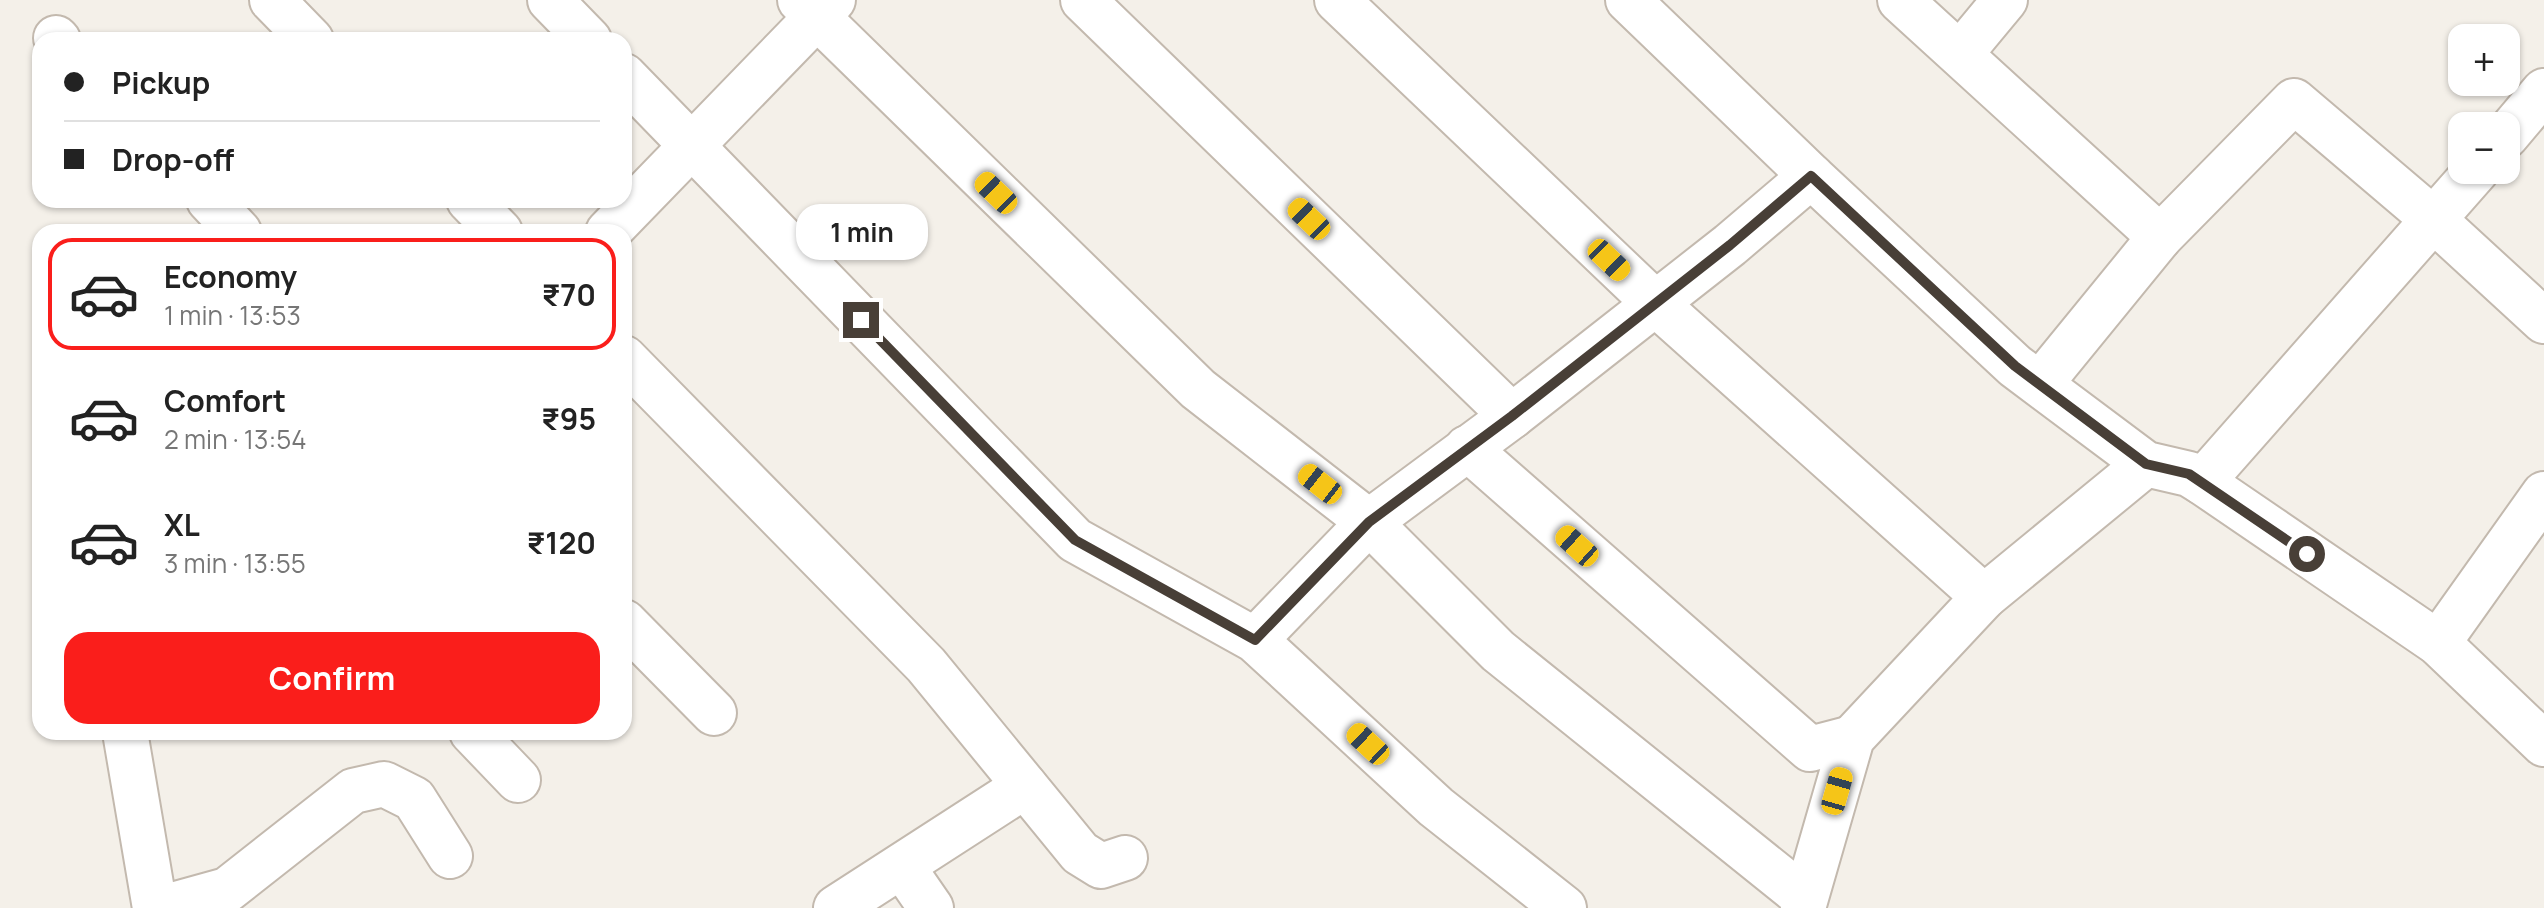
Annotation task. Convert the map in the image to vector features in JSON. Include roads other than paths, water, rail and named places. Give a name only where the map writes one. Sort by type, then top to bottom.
[{"type":"street","points":[[272,0],[303,32]]},
{"type":"street","points":[[550,0],[581,32]]},
{"type":"street","points":[[1083,0],[1512,416]]},
{"type":"street","points":[[1337,0],[1655,303],[1984,597]]},
{"type":"street","points":[[1628,0],[2015,366],[2146,464],[2189,474],[2438,643],[2544,744]]},
{"type":"street","points":[[1900,0],[2160,237]]},
{"type":"street","points":[[1961,53],[2005,0]]},
{"type":"street","points":[[632,206],[816,6],[1198,389],[1369,522],[1498,651],[1804,903],[1852,738],[1984,597],[2146,464]]},
{"type":"street","points":[[632,84],[1075,540],[1255,640],[1436,807],[1564,908]]},
{"type":"street","points":[[2520,119],[2544,91]]},
{"type":"street","points":[[2040,384],[2160,237],[2294,101],[2434,220],[2544,321]]},
{"type":"street","points":[[1255,640],[1369,522],[1512,416],[1730,245],[1811,176]]},
{"type":"street","points":[[2202,482],[2465,184]]},
{"type":"street","points":[[216,208],[232,224]]},
{"type":"street","points":[[477,208],[492,224]]},
{"type":"street","points":[[615,224],[630,208]]},
{"type":"street","points":[[632,366],[926,665],[1080,853],[1101,866],[1125,858]]},
{"type":"street","points":[[1467,448],[1810,749],[1852,738]]},
{"type":"street","points":[[2438,643],[2544,494]]},
{"type":"street","points":[[632,630],[714,713]]},
{"type":"street","points":[[126,740],[155,908]]},
{"type":"street","points":[[480,740],[518,780]]},
{"type":"street","points":[[162,908],[227,890],[353,791],[384,784],[414,799],[450,856]]},
{"type":"street","points":[[836,908],[1025,786]]},
{"type":"street","points":[[902,866],[931,908]]}]
